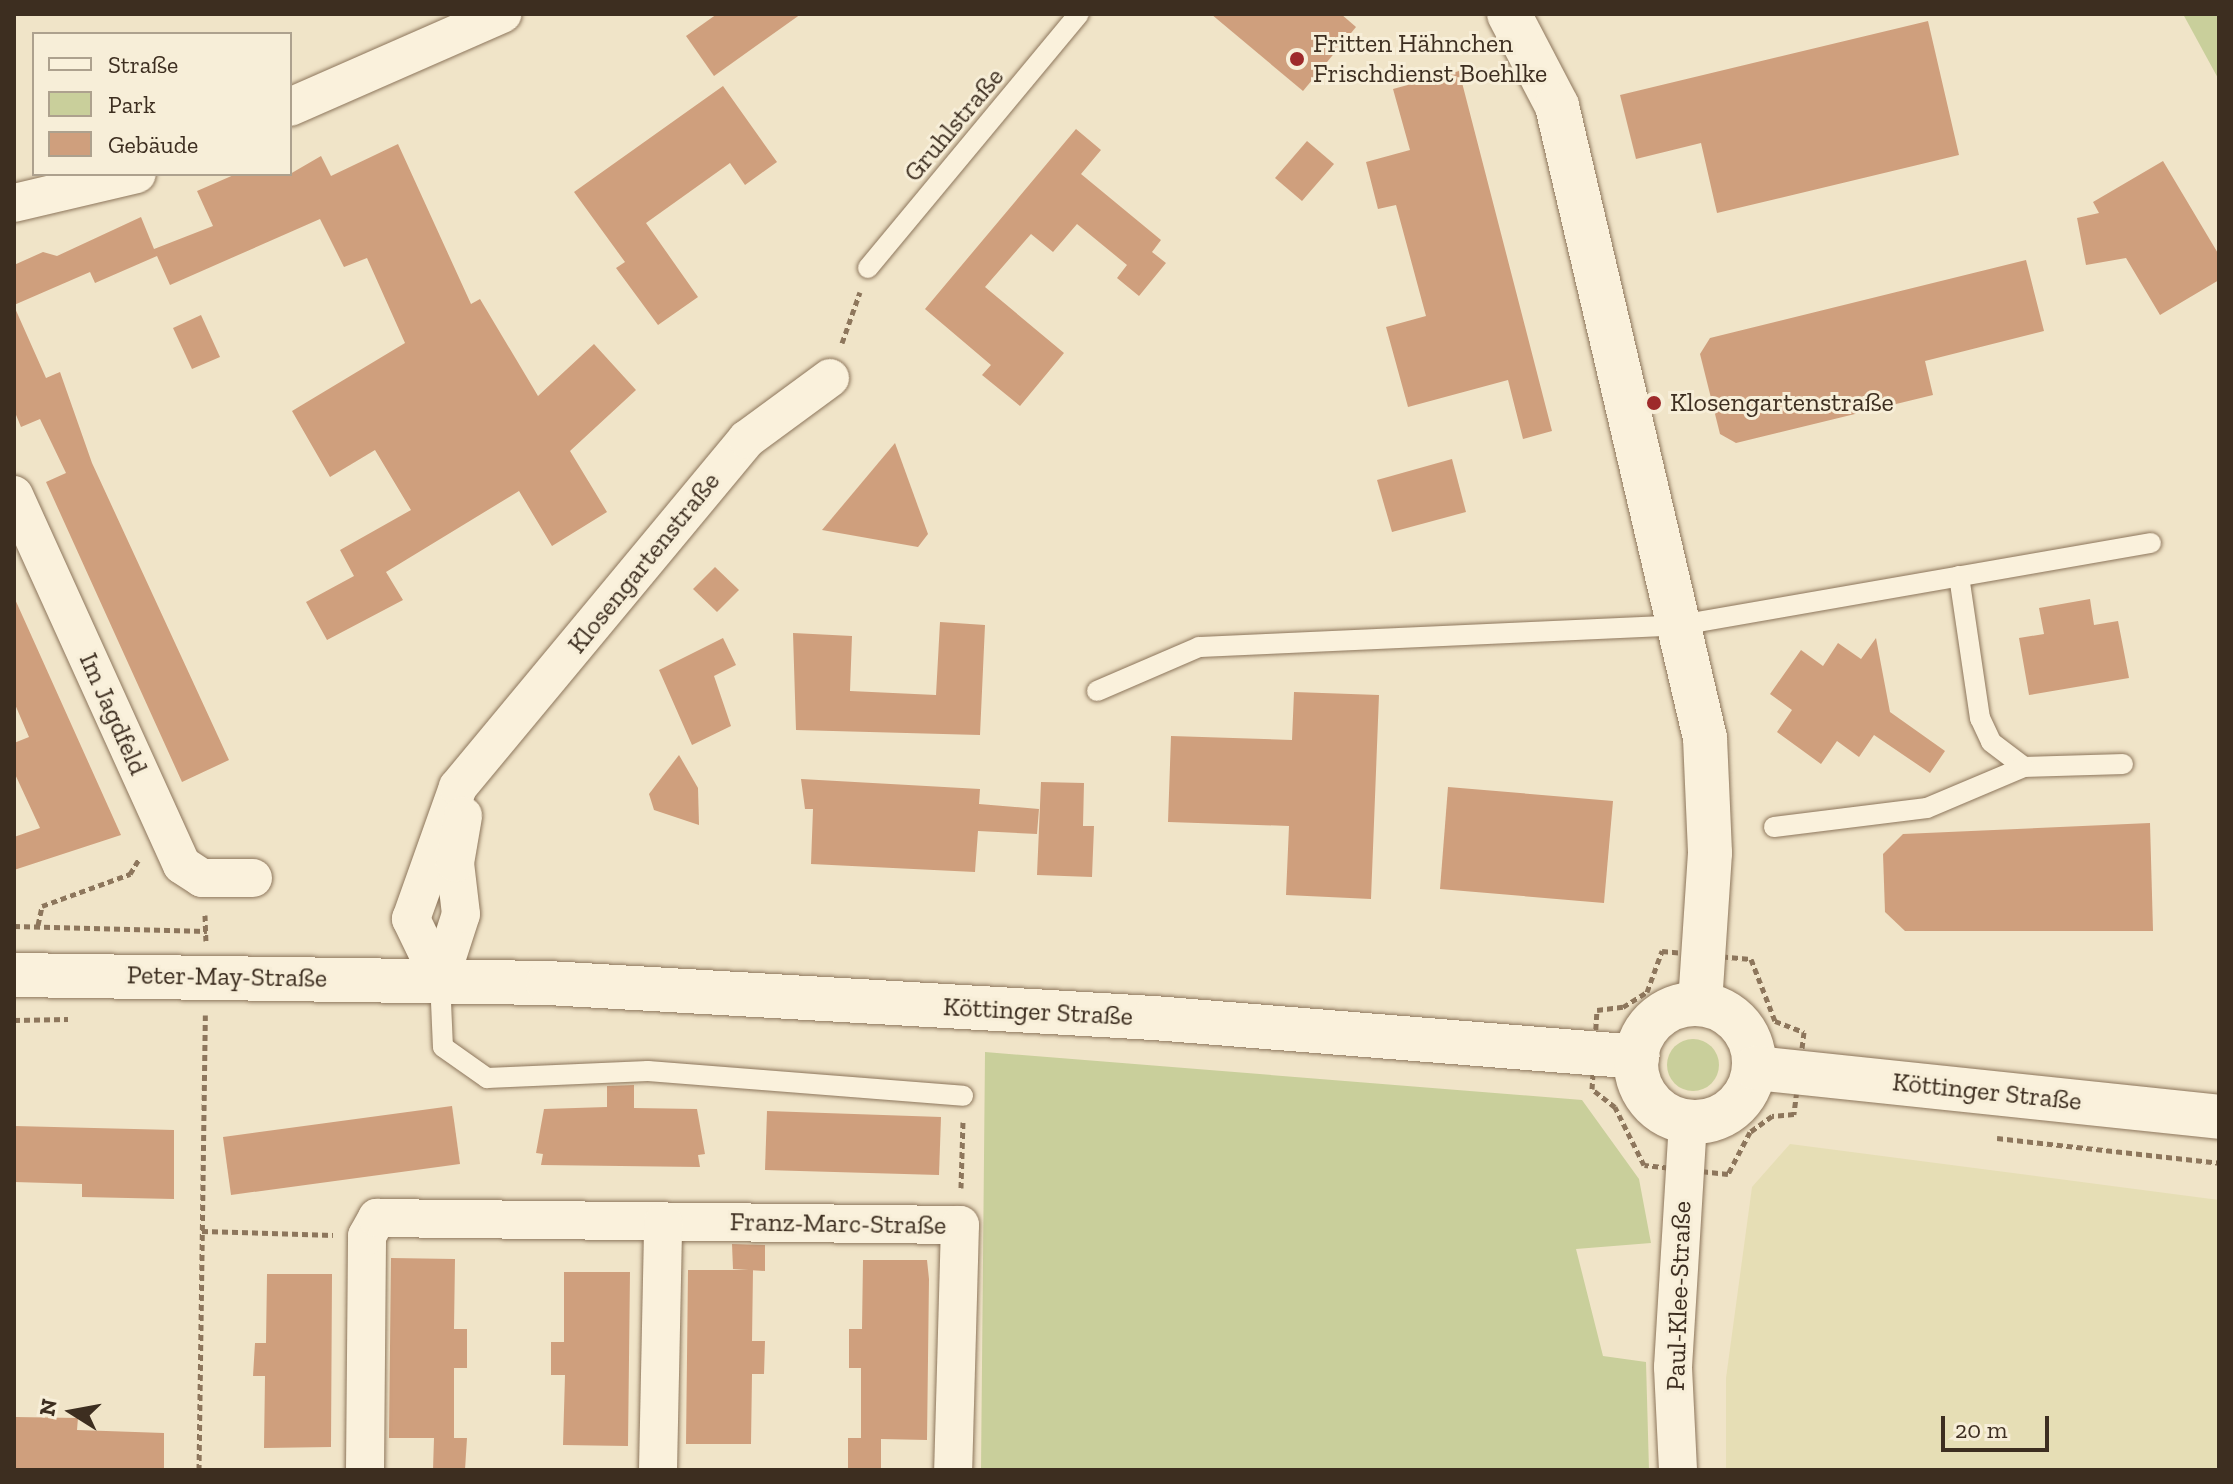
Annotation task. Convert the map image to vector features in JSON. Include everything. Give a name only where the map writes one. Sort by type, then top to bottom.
[{"type":"main road","points":[[1509,14],[1557,106],[1705,738],[1710,853],[1700,1004]]},
{"type":"main road","name":"Peter-May-Straße","points":[[14,975],[440,979]]},
{"type":"main road","name":"Köttinger Straße","points":[[440,979],[1154,1018],[1637,1057]]},
{"type":"main road","points":[[1700,1004],[1740,1024],[1755,1068],[1733,1109],[1688,1122],[1649,1100],[1637,1057],[1657,1018],[1700,1004]]},
{"type":"main road","name":"Köttinger Straße","points":[[1755,1068],[2219,1117]]},
{"type":"street","points":[[292,106],[502,14]]},
{"type":"street","points":[[14,203],[129,176]]},
{"type":"street","name":"Klosengartenstraße","points":[[440,979],[411,919],[453,800],[476,767],[747,439],[830,378]]},
{"type":"street","name":"Im Jagdfeld","points":[[14,495],[182,865],[202,878]]},
{"type":"street","points":[[202,878],[253,878]]},
{"type":"street","name":"Paul-Klee-Straße","points":[[1678,1470],[1673,1367],[1688,1122]]},
{"type":"street","name":"Franz-Marc-Straße","points":[[367,1236],[377,1218],[960,1225],[953,1470]]},
{"type":"street","points":[[658,1470],[663,1222]]},
{"type":"street","points":[[365,1470],[367,1236]]},
{"type":"lane","name":"Gruhlstraße","points":[[868,268],[1079,14]]},
{"type":"lane","points":[[1097,691],[1199,647],[1681,625],[2151,543]]},
{"type":"lane","points":[[1959,576],[1980,718],[1991,742],[2024,767]]},
{"type":"lane","points":[[1774,827],[1927,808],[2024,767],[2123,764]]},
{"type":"lane","points":[[440,979],[443,1047],[487,1078],[648,1071],[963,1096]]},
{"type":"path","points":[[830,378],[868,268]]},
{"type":"path","points":[[38,925],[42,906],[130,874],[139,861],[140,835],[163,823]]},
{"type":"path","points":[[199,1470],[207,931],[202,878]]},
{"type":"path","points":[[14,926],[207,931]]},
{"type":"path","points":[[1594,1038],[1597,1010],[1623,1007],[1647,992],[1662,951],[1686,953]]},
{"type":"path","points":[[1734,957],[1751,959],[1775,1021],[1804,1032],[1802,1055]]},
{"type":"path","points":[[1592,1068],[1592,1089],[1615,1107],[1644,1165],[1673,1166]]},
{"type":"path","points":[[1794,1114],[1797,1088]]},
{"type":"path","points":[[960,1225],[963,1096]]},
{"type":"path","points":[[1700,1169],[1728,1174],[1750,1132],[1772,1116],[1809,1116]]},
{"type":"path","points":[[1983,1136],[2219,1163]]},
{"type":"path","points":[[202,1231],[367,1236]]},
{"type":"shaded area","points":[[1790,1144],[2219,1200],[2219,1470],[1726,1470],[1726,1378],[1752,1187]]},
{"type":"green space","points":[[2183,14],[2219,14],[2219,80]]},
{"type":"green space","points":[[1693,1039],[1711,1047],[1719,1065],[1711,1083],[1693,1091],[1675,1083],[1667,1065],[1675,1047]]},
{"type":"green space","points":[[985,1052],[1582,1100],[1639,1179],[1651,1243],[1576,1249],[1603,1356],[1646,1362],[1649,1470],[981,1470]]},
{"type":"building","points":[[717,14],[801,14],[714,76],[686,36]]},
{"type":"building","name":"Fritten Hähnchen Frischdienst Boehlke","points":[[1211,14],[1341,14],[1356,27],[1303,91]]},
{"type":"building","points":[[1928,21],[1959,155],[1717,213],[1701,143],[1636,159],[1620,95]]},
{"type":"building","points":[[1459,71],[1552,431],[1523,439],[1508,380],[1408,407],[1386,327],[1426,316],[1396,205],[1378,209],[1366,162],[1410,150],[1393,89]]},
{"type":"building","points":[[723,86],[777,162],[745,185],[730,163],[646,223],[698,297],[658,325],[616,268],[625,262],[574,192]]},
{"type":"building","points":[[1076,129],[1101,150],[1081,174],[1161,240],[1152,252],[1166,263],[1139,296],[1117,278],[1127,265],[1077,224],[1053,252],[1031,234],[985,287],[1064,353],[1020,406],[982,375],[991,365],[925,309]]},
{"type":"building","points":[[1307,141],[1334,164],[1302,201],[1275,178]]},
{"type":"building","points":[[398,144],[471,304],[480,299],[538,396],[594,344],[636,390],[570,451],[607,512],[552,546],[519,491],[386,572],[403,600],[327,640],[306,602],[354,576],[340,550],[411,510],[375,450],[330,477],[292,411],[405,343],[367,258],[344,267],[320,219],[170,285],[157,256],[95,283],[90,272],[14,305],[14,265],[43,252],[57,256],[141,217],[154,249],[213,226],[197,191],[231,176],[292,176],[292,173],[321,156],[331,176]]},
{"type":"building","points":[[2163,161],[2219,255],[2219,280],[2160,315],[2126,258],[2086,265],[2077,218],[2099,213],[2093,202]]},
{"type":"building","points":[[2026,260],[2044,331],[1925,361],[1933,395],[1736,443],[1720,434],[1700,354],[1710,338]]},
{"type":"building","points":[[14,306],[46,378],[60,372],[92,463],[229,760],[182,782],[46,482],[66,473],[40,419],[21,427],[14,410]]},
{"type":"building","points":[[201,315],[220,357],[192,369],[173,328]]},
{"type":"building","points":[[895,443],[928,534],[918,547],[822,530]]},
{"type":"building","points":[[1452,459],[1466,512],[1392,532],[1377,480]]},
{"type":"building","points":[[715,567],[739,590],[717,612],[693,589]]},
{"type":"building","points":[[14,597],[121,835],[14,870],[14,837],[40,828],[14,772],[14,743],[29,737],[14,702]]},
{"type":"building","points":[[2090,599],[2094,625],[2118,621],[2129,678],[2029,695],[2019,638],[2044,634],[2039,608]]},
{"type":"building","points":[[940,622],[985,625],[980,735],[796,730],[793,633],[852,636],[850,691],[936,695]]},
{"type":"building","points":[[723,638],[736,665],[714,676],[731,726],[692,745],[659,670]]},
{"type":"building","points":[[1876,638],[1890,712],[1945,751],[1930,773],[1874,735],[1859,757],[1837,741],[1821,764],[1777,732],[1792,710],[1770,694],[1801,650],[1823,666],[1838,643],[1861,659]]},
{"type":"building","points":[[1294,692],[1379,695],[1371,899],[1286,895],[1289,826],[1168,822],[1171,736],[1292,740]]},
{"type":"building","points":[[679,755],[698,788],[699,825],[654,810],[649,794]]},
{"type":"building","points":[[801,779],[980,789],[979,804],[1039,809],[1037,834],[978,831],[975,872],[811,864],[813,809],[805,809]]},
{"type":"building","points":[[1041,782],[1084,783],[1083,826],[1094,826],[1092,877],[1037,875]]},
{"type":"building","points":[[1448,787],[1613,801],[1604,903],[1440,889]]},
{"type":"building","points":[[2150,823],[2153,931],[1905,931],[1885,912],[1883,854],[1903,834]]},
{"type":"building","points":[[634,1085],[634,1108],[697,1109],[705,1154],[698,1155],[700,1167],[541,1165],[543,1154],[536,1153],[544,1109],[607,1107],[607,1086]]},
{"type":"building","points":[[452,1106],[460,1164],[231,1195],[223,1137]]},
{"type":"building","points":[[767,1111],[941,1117],[939,1175],[765,1170]]},
{"type":"building","points":[[14,1126],[174,1130],[174,1199],[82,1197],[82,1184],[14,1182]]},
{"type":"building","points":[[732,1244],[765,1245],[765,1271],[733,1269]]},
{"type":"building","points":[[391,1258],[455,1259],[454,1329],[467,1329],[467,1368],[454,1368],[454,1438],[467,1438],[465,1470],[433,1470],[434,1438],[389,1438]]},
{"type":"building","points":[[863,1260],[927,1260],[927,1440],[881,1439],[881,1470],[848,1470],[848,1438],[861,1438],[861,1368],[849,1368],[849,1329],[862,1329]]},
{"type":"building","points":[[688,1270],[753,1270],[752,1341],[765,1341],[764,1374],[752,1374],[751,1444],[686,1444]]},
{"type":"building","points":[[564,1272],[630,1272],[628,1446],[563,1445],[565,1375],[551,1375],[551,1342],[564,1342]]},
{"type":"building","points":[[267,1274],[332,1274],[331,1447],[264,1448],[265,1376],[253,1376],[255,1343],[266,1343]]},
{"type":"building","points":[[15,1417],[78,1418],[77,1430],[164,1433],[164,1470],[14,1470]]},
{"type":"place","name":"Fritten Hähnchen Frischdienst Boehlke","points":[[1297,59]]},
{"type":"place","name":"Klosengartenstraße","points":[[1654,403]]}]
